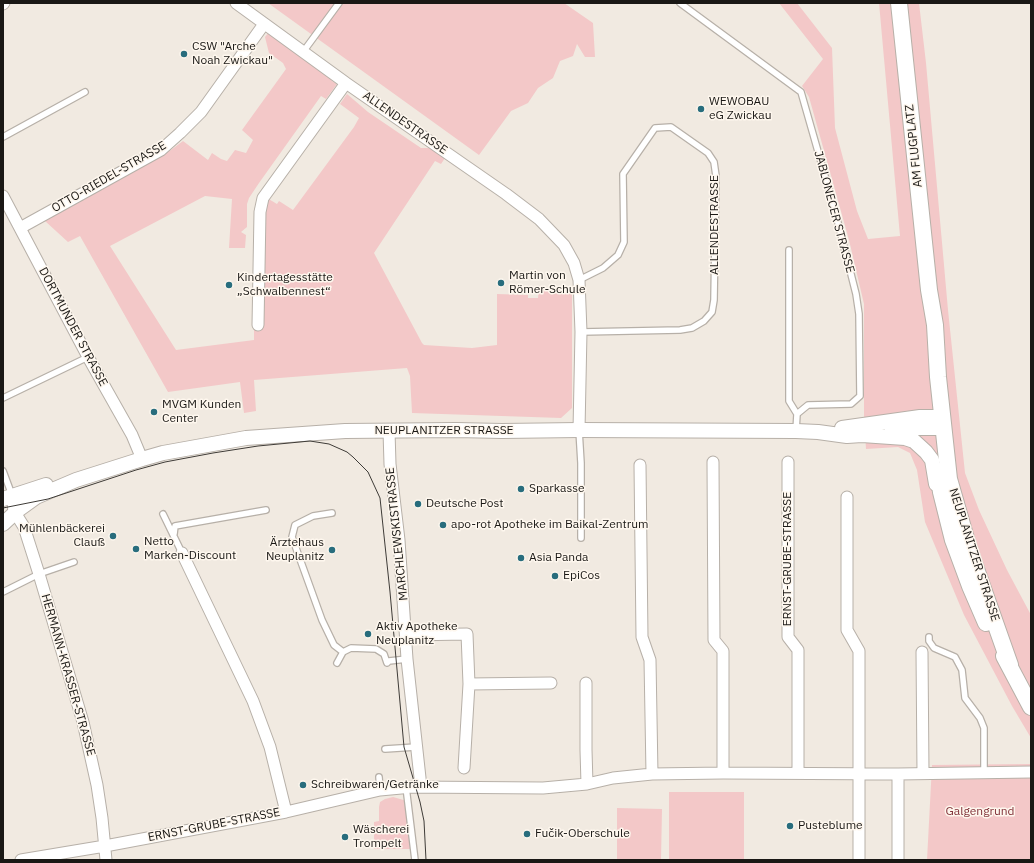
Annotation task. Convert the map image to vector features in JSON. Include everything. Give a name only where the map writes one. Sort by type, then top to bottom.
[{"type":"main road","name":"AM FLUGPLATZ","points":[[899,3],[929,290],[928,317],[939,427]]},
{"type":"main road","name":"NEUPLANITZER STRASSE","points":[[939,427],[934,444],[941,492],[953,540],[970,586],[995,642],[1010,665],[1031,707]]},
{"type":"main road","name":"NEUPLANITZER STRASSE","points":[[939,427],[949,479],[958,513],[1010,665]]},
{"type":"street","name":"ALLENDESTRASSE","points":[[236,3],[346,83],[494,185],[539,218],[564,245],[574,263],[579,280],[581,332],[580,430]]},
{"type":"street","name":"OTTO-RIEDEL-STRASSE","points":[[20,228],[161,150],[201,112],[264,24]]},
{"type":"street","points":[[258,325],[260,212],[263,198],[346,83]]},
{"type":"street","name":"DORTMUNDER STRASSE","points":[[3,196],[88,357],[132,435],[142,459]]},
{"type":"street","name":"NEUPLANITZER STRASSE","points":[[818,432],[920,417],[939,427]]},
{"type":"street","name":"NEUPLANITZER STRASSE","points":[[3,524],[9,513],[18,510],[36,497],[76,480],[163,453],[246,438],[345,431],[580,430],[796,431],[846,436],[916,428],[939,427]]},
{"type":"street","name":"MARCHLEWSKISTRASSE","points":[[389,432],[390,464],[399,540],[407,659],[421,787]]},
{"type":"street","name":"NEUPLANITZER STRASSE","points":[[862,435],[905,438],[914,441],[932,460],[936,488],[950,542],[960,571],[970,586]]},
{"type":"street","points":[[713,462],[714,640],[723,651],[723,773]]},
{"type":"street","name":"ERNST-GRUBE-STRASSE","points":[[788,462],[788,637],[798,650],[798,774]]},
{"type":"street","points":[[640,465],[642,637],[650,660],[652,774]]},
{"type":"street","name":"NEUPLANITZER STRASSE","points":[[6,498],[53,483],[76,480]]},
{"type":"street","points":[[846,497],[847,630],[859,651],[859,860]]},
{"type":"street","name":"HERMANN-KRASSER-STRASSE","points":[[6,498],[13,506],[9,513],[24,527],[83,722],[97,785],[106,860]]},
{"type":"street","points":[[182,553],[253,701],[270,747],[286,812]]},
{"type":"street","points":[[406,636],[467,634],[469,684],[464,768]]},
{"type":"street","points":[[922,652],[923,773]]},
{"type":"street","points":[[469,684],[551,683]]},
{"type":"street","points":[[586,683],[587,784]]},
{"type":"street","points":[[406,787],[543,788],[587,784],[613,778],[652,774],[898,774],[1031,772]]},
{"type":"street","points":[[898,774],[898,860]]},
{"type":"street","name":"ERNST-GRUBE-STRASSE","points":[[21,860],[286,812],[380,790],[406,787]]},
{"type":"lane","points":[[303,52],[339,3]]},
{"type":"lane","name":"JABLONECER STRASSE","points":[[680,3],[801,92],[807,112],[856,294],[859,314],[860,396],[851,404],[808,405],[797,414]]},
{"type":"lane","points":[[3,137],[85,92]]},
{"type":"lane","name":"ALLENDESTRASSE","points":[[579,280],[603,268],[618,255],[624,242],[623,174],[655,128],[671,127],[708,153],[714,162],[716,176],[714,300],[712,312],[704,321],[692,328],[680,330],[581,332]]},
{"type":"lane","points":[[789,250],[791,275],[790,401],[797,414],[796,431]]},
{"type":"lane","points":[[3,398],[88,357]]},
{"type":"lane","points":[[580,430],[581,538]]},
{"type":"lane","points":[[3,471],[6,498]]},
{"type":"lane","points":[[174,534],[175,526],[266,510]]},
{"type":"lane","points":[[332,513],[313,516],[295,525],[292,536],[322,620],[334,645],[343,652]]},
{"type":"lane","points":[[163,514],[182,553]]},
{"type":"lane","points":[[3,592],[39,574],[74,562]]},
{"type":"lane","points":[[929,637],[929,641],[934,648],[955,657],[962,670],[966,698],[980,718],[984,728],[984,772]]},
{"type":"lane","points":[[338,662],[343,652],[351,648],[376,649],[384,654],[387,663],[389,661],[407,659]]},
{"type":"lane","points":[[385,749],[416,747]]},
{"type":"lane","points":[[379,778],[380,790]]},
{"type":"lane","points":[[406,787],[415,860]]},
{"type":"green space","points":[[268,3],[564,3],[593,23],[595,57],[585,57],[577,44],[573,56],[560,61],[553,78],[538,88],[528,103],[511,111],[479,155]]},
{"type":"green space","points":[[779,3],[797,3],[832,48],[835,128],[857,211],[868,239],[900,236],[879,3],[919,3],[965,473],[979,510],[1007,570],[1031,615],[1031,738],[1012,706],[964,615],[925,522],[917,470],[910,453],[898,447],[866,449],[864,416],[864,304],[849,240],[809,97],[802,86],[823,59]]},
{"type":"green space","points":[[269,32],[330,75],[332,81],[337,84],[326,99],[321,96],[249,198],[247,204],[247,227],[241,232],[246,235],[245,248],[229,248],[232,199],[205,196],[110,246],[176,350],[254,340],[263,210],[267,198],[277,204],[279,201],[293,210],[359,118],[340,104],[347,94],[368,112],[421,148],[430,148],[445,158],[441,164],[435,161],[374,253],[424,345],[472,348],[497,345],[497,294],[528,295],[528,298],[538,298],[539,289],[572,290],[572,408],[561,418],[412,413],[410,376],[407,368],[254,380],[256,411],[244,413],[240,382],[168,392],[80,236],[68,242],[45,221],[171,150],[183,141],[208,160],[212,153],[227,161],[235,150],[246,153],[253,140],[242,130],[286,69],[283,63],[269,53],[265,37]]},
{"type":"green space","name":"Galgengrund","points":[[1031,764],[1031,860],[927,860],[932,765]]},
{"type":"green space","points":[[669,792],[744,792],[744,860],[669,860]]},
{"type":"green space","points":[[393,797],[407,801],[411,849],[374,849],[374,822],[379,821],[380,802]]},
{"type":"green space","points":[[617,808],[662,809],[661,860],[617,860]]},
{"type":"tram line","points":[[3,508],[48,499],[165,462],[213,453],[258,446],[310,441],[329,444],[347,452],[368,472],[380,498],[404,747],[424,821],[426,860]]},
{"type":"place","name":"CSW \"Arche Noah Zwickau\"","points":[[184,54]]},
{"type":"place","name":"WEWOBAU eG Zwickau","points":[[701,109]]},
{"type":"place","name":"Martin von Römer-Schule","points":[[501,283]]},
{"type":"place","name":"Kindertagesstätte „Schwalbennest“","points":[[229,285]]},
{"type":"place","name":"MVGM Kunden Center","points":[[154,412]]},
{"type":"place","name":"Sparkasse","points":[[521,489]]},
{"type":"place","name":"Deutsche Post","points":[[418,504]]},
{"type":"place","name":"apo-rot Apotheke im Baikal-Zentrum","points":[[443,525]]},
{"type":"place","name":"Mühlenbäckerei Clauß","points":[[113,536]]},
{"type":"place","name":"Netto Marken-Discount","points":[[136,549]]},
{"type":"place","name":"Ärztehaus Neuplanitz","points":[[332,550]]},
{"type":"place","name":"Asia Panda","points":[[521,558]]},
{"type":"place","name":"EpiCos","points":[[555,576]]},
{"type":"place","name":"Aktiv Apotheke Neuplanitz","points":[[368,634]]},
{"type":"place","name":"Schreibwaren/Getränke","points":[[303,785]]},
{"type":"place","name":"Pusteblume","points":[[790,826]]},
{"type":"place","name":"Fučik-Oberschule","points":[[527,834]]},
{"type":"place","name":"Wäscherei Trompelt","points":[[345,837]]}]
